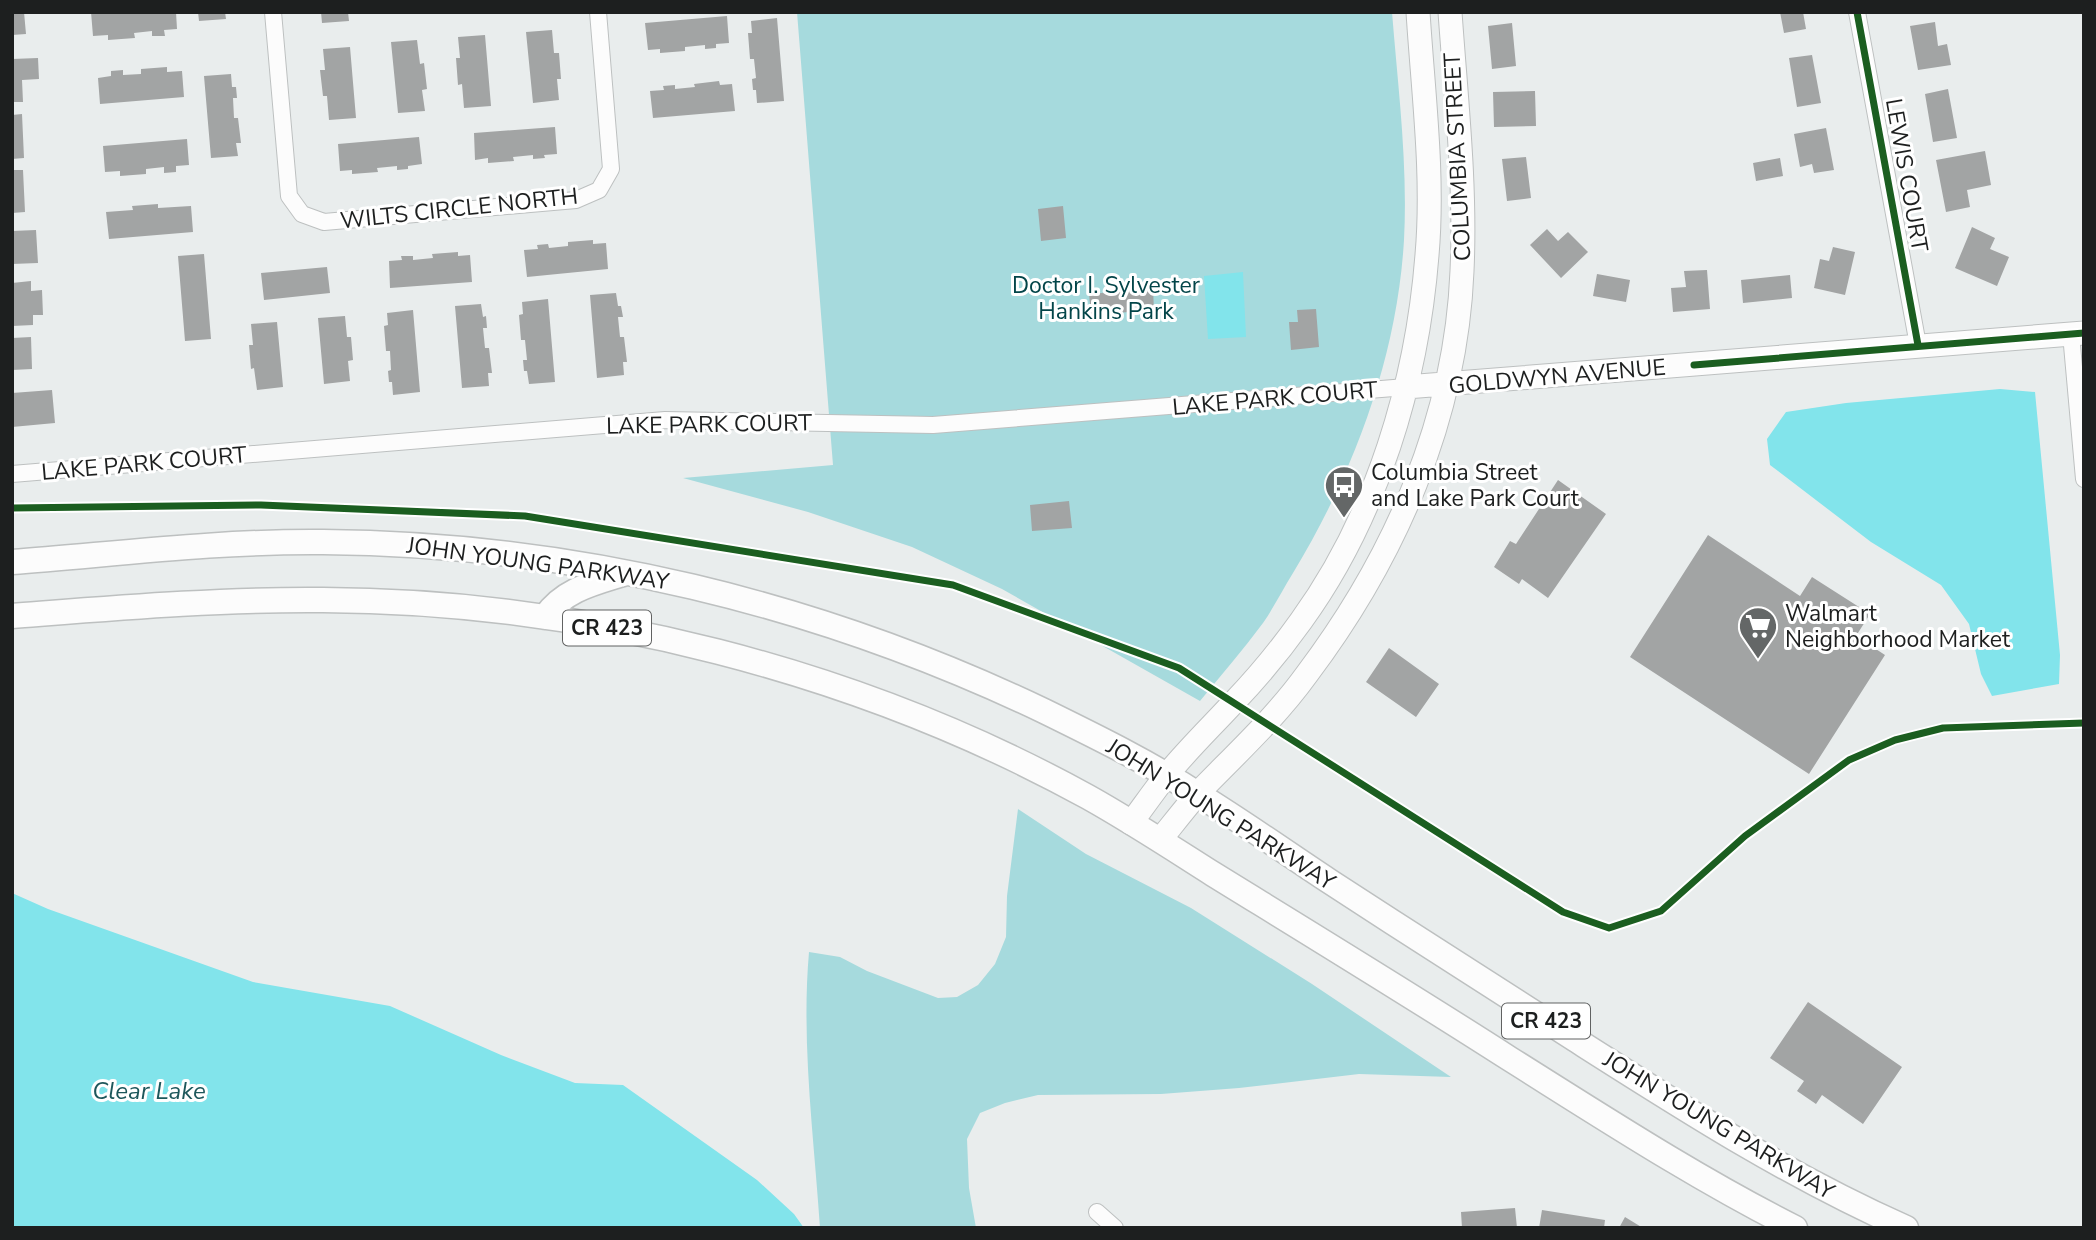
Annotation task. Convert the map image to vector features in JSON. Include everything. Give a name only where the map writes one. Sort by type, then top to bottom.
[{"type":"main road","name":"JOHN YOUNG PARKWAY","points":[[12,562],[215,545],[320,542],[472,550],[680,582],[878,640],[996,688],[1117,747],[1166,775],[1706,1123],[1823,1189],[1906,1228]]},
{"type":"main road","points":[[545,617],[553,606],[580,588],[627,573]]},
{"type":"main road","name":"CR 423","points":[[12,616],[200,604],[326,600],[391,602],[545,617],[628,631],[806,677],[966,737],[1090,798],[1681,1166],[1795,1228]]},
{"type":"street","name":"WILTS CIRCLE NORTH","points":[[273,12],[289,196],[302,214],[324,222],[576,200],[599,190],[611,169],[598,12]]},
{"type":"street","name":"COLUMBIA STREET","points":[[1131,823],[1166,775],[1268,663],[1302,620],[1345,549],[1371,492],[1397,421],[1423,301],[1428,254],[1428,178],[1418,12]]},
{"type":"street","name":"COLUMBIA STREET","points":[[1160,840],[1198,794],[1270,719],[1335,637],[1393,537],[1434,432],[1447,384],[1458,316],[1463,236],[1463,195],[1450,12]]},
{"type":"street","name":"LEWIS COURT","points":[[1857,12],[1918,345]]},
{"type":"street","name":"GOLDWYN AVENUE","points":[[1406,387],[2077,334]]},
{"type":"street","points":[[2077,334],[2084,479]]},
{"type":"street","name":"LAKE PARK COURT","points":[[12,474],[665,420],[933,425],[1406,387]]},
{"type":"street","points":[[1097,1212],[1115,1228]]},
{"type":"green space","name":"Doctor I. Sylvester Hankins Park","points":[[797,12],[1392,12],[1402,126],[1405,212],[1400,284],[1382,371],[1353,454],[1315,535],[1263,623],[1200,701],[1002,589],[912,547],[808,512],[683,478],[833,465]]},
{"type":"green space","points":[[1018,809],[1086,854],[1191,908],[1312,984],[1451,1077],[1359,1074],[1161,1094],[1038,1095],[1005,1103],[980,1113],[967,1139],[969,1188],[976,1228],[820,1228],[807,1055],[809,952],[840,957],[867,971],[938,998],[957,997],[978,985],[995,964],[1006,937],[1007,896]]},
{"type":"water","points":[[1243,272],[1246,337],[1208,339],[1204,276]]},
{"type":"water","points":[[2000,389],[2035,392],[2060,655],[2059,684],[1992,696],[1981,674],[1969,624],[1941,585],[1871,542],[1770,465],[1767,439],[1786,412],[1846,403]]},
{"type":"water","name":"Clear Lake","points":[[12,893],[48,909],[253,982],[390,1006],[501,1055],[575,1083],[623,1085],[757,1180],[794,1214],[804,1228],[12,1228]]},
{"type":"building","points":[[12,12],[24,12],[26,34],[12,35]]},
{"type":"building","points":[[91,12],[176,12],[177,29],[164,30],[165,36],[152,36],[152,31],[134,33],[135,38],[108,40],[108,35],[93,36]]},
{"type":"building","points":[[198,12],[225,12],[226,19],[199,21]]},
{"type":"building","points":[[321,12],[348,12],[349,21],[322,23]]},
{"type":"building","points":[[1780,12],[1803,12],[1806,29],[1784,33]]},
{"type":"building","points":[[727,16],[729,43],[716,44],[716,48],[705,49],[705,45],[685,47],[685,51],[660,53],[660,49],[648,50],[645,23]]},
{"type":"building","points":[[777,18],[784,101],[757,103],[752,79],[756,78],[754,59],[750,59],[748,33],[752,33],[751,21]]},
{"type":"building","points":[[1935,22],[1938,46],[1947,44],[1951,65],[1918,70],[1910,26]]},
{"type":"building","points":[[1512,23],[1516,66],[1492,69],[1488,26]]},
{"type":"building","points":[[552,30],[554,53],[559,53],[559,100],[533,103],[526,32]]},
{"type":"building","points":[[485,35],[491,106],[464,108],[462,84],[458,85],[458,37]]},
{"type":"building","points":[[417,40],[420,64],[424,63],[427,89],[422,90],[425,111],[398,113],[391,42]]},
{"type":"building","points":[[350,47],[356,118],[329,120],[327,96],[323,96],[320,70],[325,70],[323,49]]},
{"type":"building","points":[[1812,55],[1821,103],[1797,107],[1789,58]]},
{"type":"building","points":[[38,58],[39,79],[22,80],[23,102],[12,102],[12,59]]},
{"type":"building","points":[[167,67],[167,72],[182,71],[184,97],[100,104],[98,78],[111,76],[111,71],[123,70],[123,75],[141,74],[141,69]]},
{"type":"building","points":[[231,74],[232,87],[236,87],[237,98],[233,98],[234,118],[238,118],[241,143],[236,143],[238,156],[211,158],[204,76]]},
{"type":"building","points":[[719,81],[720,85],[732,84],[735,111],[653,118],[650,91],[664,90],[663,86],[675,85],[675,89]]},
{"type":"building","points":[[1948,89],[1957,138],[1933,142],[1925,94]]},
{"type":"building","points":[[1535,91],[1536,126],[1494,127],[1493,92]]},
{"type":"building","points":[[22,114],[24,158],[12,159],[12,115]]},
{"type":"building","points":[[555,127],[557,154],[533,159],[533,155],[513,157],[514,161],[488,163],[488,158],[475,160],[474,133]]},
{"type":"building","points":[[1826,128],[1834,170],[1814,173],[1812,164],[1800,167],[1794,134]]},
{"type":"building","points":[[419,137],[422,164],[397,170],[397,166],[377,168],[378,172],[352,174],[352,170],[340,171],[338,144]]},
{"type":"building","points":[[187,139],[189,165],[176,166],[176,172],[164,173],[164,167],[146,169],[146,174],[120,176],[120,171],[105,172],[103,146]]},
{"type":"building","points":[[1985,151],[1991,185],[1967,190],[1970,207],[1946,212],[1936,160]]},
{"type":"building","points":[[1526,157],[1531,198],[1507,201],[1502,159]]},
{"type":"building","points":[[1780,158],[1783,176],[1756,181],[1753,163]]},
{"type":"building","points":[[12,170],[23,170],[25,212],[12,213]]},
{"type":"building","points":[[158,204],[158,208],[191,206],[193,232],[109,239],[106,212],[133,210],[132,206]]},
{"type":"building","points":[[1063,206],[1066,238],[1041,241],[1038,209]]},
{"type":"building","points":[[1972,227],[1995,238],[1990,249],[2009,257],[1997,286],[1955,268]]},
{"type":"building","points":[[1547,229],[1558,241],[1568,232],[1588,252],[1561,278],[1530,245]]},
{"type":"building","points":[[36,230],[38,263],[12,264],[12,231]]},
{"type":"building","points":[[593,240],[593,244],[606,243],[608,269],[527,277],[524,250],[538,249],[537,245],[548,244],[549,248],[568,246],[568,242]]},
{"type":"building","points":[[1833,247],[1855,252],[1845,295],[1814,288],[1820,259],[1829,261]]},
{"type":"building","points":[[458,252],[458,256],[470,255],[472,282],[390,288],[389,261],[402,260],[401,256],[413,256],[413,260],[433,258],[432,254]]},
{"type":"building","points":[[204,254],[211,339],[185,341],[178,256]]},
{"type":"building","points":[[327,267],[330,293],[264,300],[261,273]]},
{"type":"building","points":[[1707,270],[1710,309],[1673,312],[1671,288],[1686,287],[1684,271]]},
{"type":"building","points":[[1597,274],[1630,280],[1626,302],[1593,296]]},
{"type":"building","points":[[1790,275],[1792,298],[1743,303],[1741,280]]},
{"type":"building","points":[[31,281],[31,291],[42,290],[43,315],[33,315],[33,325],[12,326],[12,283]]},
{"type":"building","points":[[1153,289],[1154,310],[1091,315],[1089,294]]},
{"type":"building","points":[[616,293],[623,317],[618,317],[627,362],[623,362],[624,375],[597,378],[590,295]]},
{"type":"building","points":[[548,299],[555,382],[529,384],[527,371],[524,371],[523,360],[527,360],[525,340],[521,340],[519,315],[523,314],[522,302]]},
{"type":"building","points":[[481,304],[483,317],[486,316],[487,328],[483,328],[485,348],[489,348],[492,373],[488,373],[489,386],[462,388],[455,306]]},
{"type":"building","points":[[1316,309],[1319,347],[1291,350],[1289,322],[1298,322],[1297,310]]},
{"type":"building","points":[[413,310],[420,392],[393,395],[388,371],[391,370],[390,351],[386,351],[384,326],[388,325],[387,313]]},
{"type":"building","points":[[345,316],[347,337],[351,337],[353,360],[348,361],[350,381],[324,384],[318,318]]},
{"type":"building","points":[[277,322],[283,387],[257,390],[254,368],[251,369],[251,324]]},
{"type":"building","points":[[31,337],[32,369],[12,370],[12,338]]},
{"type":"building","points":[[52,390],[55,423],[12,427],[12,393]]},
{"type":"building","points":[[1558,480],[1606,514],[1548,598],[1522,579],[1519,584],[1494,567],[1510,541],[1516,544]]},
{"type":"building","points":[[1069,501],[1072,528],[1032,531],[1030,505]]},
{"type":"building","points":[[1708,535],[1800,596],[1812,577],[1870,614],[1856,636],[1885,655],[1809,774],[1630,657]]},
{"type":"building","points":[[1389,648],[1439,684],[1416,717],[1366,682]]},
{"type":"building","points":[[1808,1002],[1902,1067],[1863,1124],[1822,1095],[1816,1104],[1797,1091],[1804,1081],[1770,1058]]},
{"type":"building","points":[[1515,1208],[1517,1228],[1462,1228],[1461,1212]]},
{"type":"building","points":[[1542,1210],[1605,1220],[1604,1228],[1539,1228]]},
{"type":"building","points":[[1625,1217],[1643,1228],[1619,1228]]},
{"type":"cycle path","points":[[1857,12],[1918,345]]},
{"type":"cycle path","points":[[1694,365],[2084,333]]},
{"type":"cycle path","points":[[12,508],[261,505],[525,516],[953,585],[1179,668],[1563,912],[1609,928],[1661,911],[1745,836],[1849,760],[1895,740],[1943,728],[2084,723]]},
{"type":"place","name":"Columbia Street and Lake Park Court","points":[[1344,519]]},
{"type":"place","name":"Walmart Neighborhood Market","points":[[1758,660]]}]
